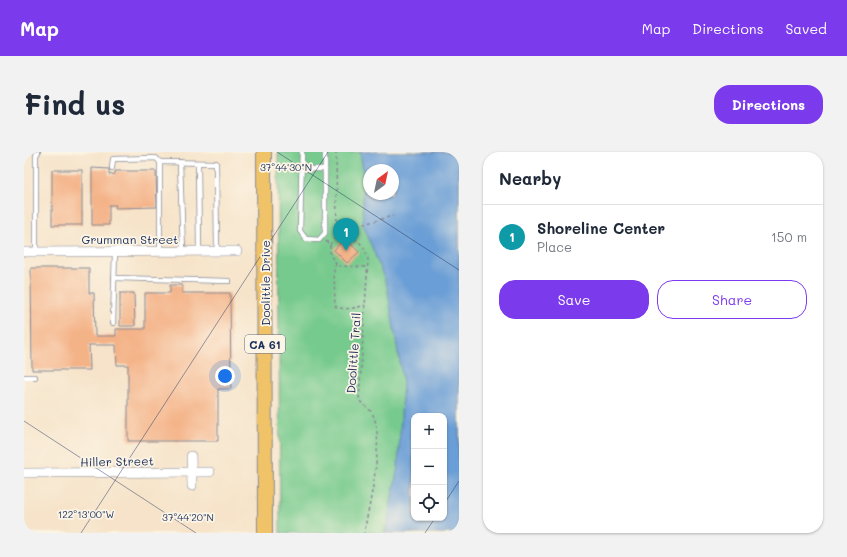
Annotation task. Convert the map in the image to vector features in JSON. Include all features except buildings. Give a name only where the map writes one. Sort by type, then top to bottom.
[{"type":"main road","name":"Doolittle Drive","points":[[264,152],[265,533]]},
{"type":"street","name":"Grumman Street","points":[[24,252],[237,251]]},
{"type":"street","points":[[191,456],[192,486]]},
{"type":"street","name":"Hiller Street","points":[[24,473],[210,472]]},
{"type":"lane","points":[[36,252],[36,155],[38,152]]},
{"type":"lane","points":[[302,152],[300,232],[306,239],[319,240],[325,233],[325,152]]},
{"type":"lane","points":[[112,168],[112,158],[156,158],[160,162],[216,163],[218,251]]},
{"type":"lane","points":[[160,162],[160,251]]},
{"type":"lane","points":[[180,162],[183,251]]},
{"type":"lane","points":[[198,163],[199,250]]},
{"type":"lane","points":[[301,169],[325,169]]},
{"type":"lane","points":[[113,324],[115,251]]},
{"type":"lane","points":[[114,278],[229,281]]},
{"type":"lane","points":[[24,377],[35,377]]},
{"type":"path","points":[[336,152],[337,237],[330,245],[330,255],[338,266],[367,267]]},
{"type":"path","points":[[363,224],[393,216]]},
{"type":"path","name":"Doolittle Trail","points":[[337,237],[342,234],[347,234],[359,241],[366,253],[367,267],[359,400],[372,414],[376,422],[378,451],[364,533]]},
{"type":"path","points":[[322,236],[330,245]]},
{"type":"path","points":[[336,264],[334,268],[335,306],[338,308],[348,308],[365,305]]},
{"type":"green space","points":[[278,152],[459,152],[459,533],[280,533]]},
{"type":"water","points":[[360,152],[459,152],[459,533],[385,533],[398,467],[403,382],[387,286],[363,224],[363,200],[399,200],[399,164],[363,164],[363,170]]},
{"type":"place","name":"Shoreline Center","points":[[346,251]]}]
